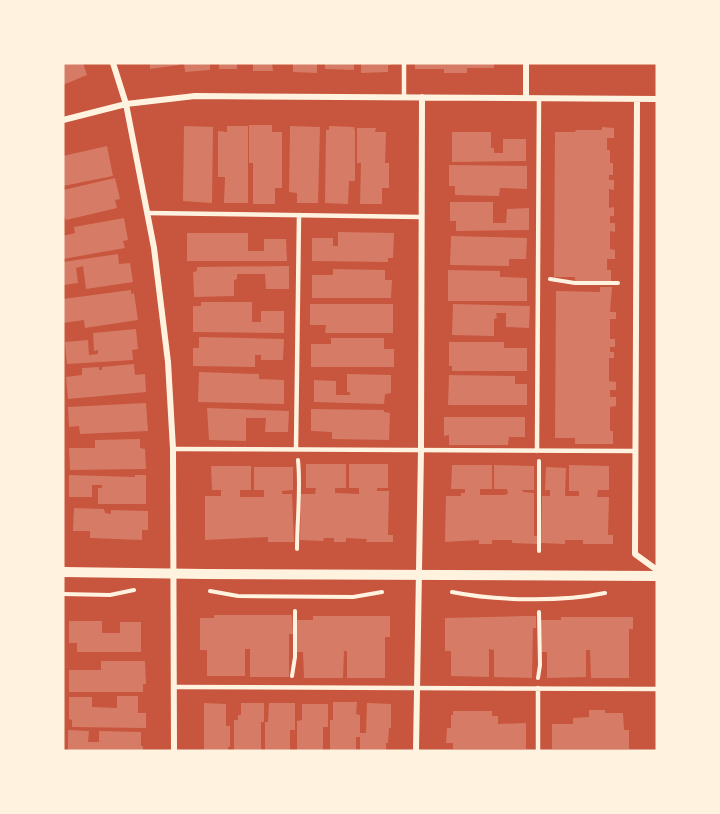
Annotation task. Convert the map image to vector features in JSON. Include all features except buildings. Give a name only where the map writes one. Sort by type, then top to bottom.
[{"type":"street","points":[[113,63],[126,104],[154,248],[168,362],[173,448],[174,751]]},
{"type":"street","points":[[526,63],[526,97]]},
{"type":"street","points":[[63,120],[126,104],[195,96],[657,99]]},
{"type":"street","points":[[416,751],[421,450],[422,97]]},
{"type":"street","points":[[637,99],[635,554],[657,570]]},
{"type":"street","points":[[63,572],[657,576]]},
{"type":"lane","points":[[404,63],[404,96]]},
{"type":"lane","points":[[538,451],[539,98]]},
{"type":"lane","points":[[147,213],[421,217]]},
{"type":"lane","points":[[296,449],[299,215]]},
{"type":"lane","points":[[173,448],[634,452]]},
{"type":"lane","points":[[175,687],[657,689]]},
{"type":"lane","points":[[538,688],[538,751]]},
{"type":"path","points":[[538,279],[575,283],[618,283]]},
{"type":"path","points":[[296,449],[300,480],[297,496],[297,549]]},
{"type":"path","points":[[538,451],[539,550]]},
{"type":"path","points":[[63,594],[110,595],[138,590]]},
{"type":"path","points":[[204,590],[238,596],[353,597],[389,591]]},
{"type":"path","points":[[450,592],[479,597],[581,598],[608,592]]},
{"type":"path","points":[[289,687],[296,657],[295,611]]},
{"type":"path","points":[[538,688],[539,612]]}]
